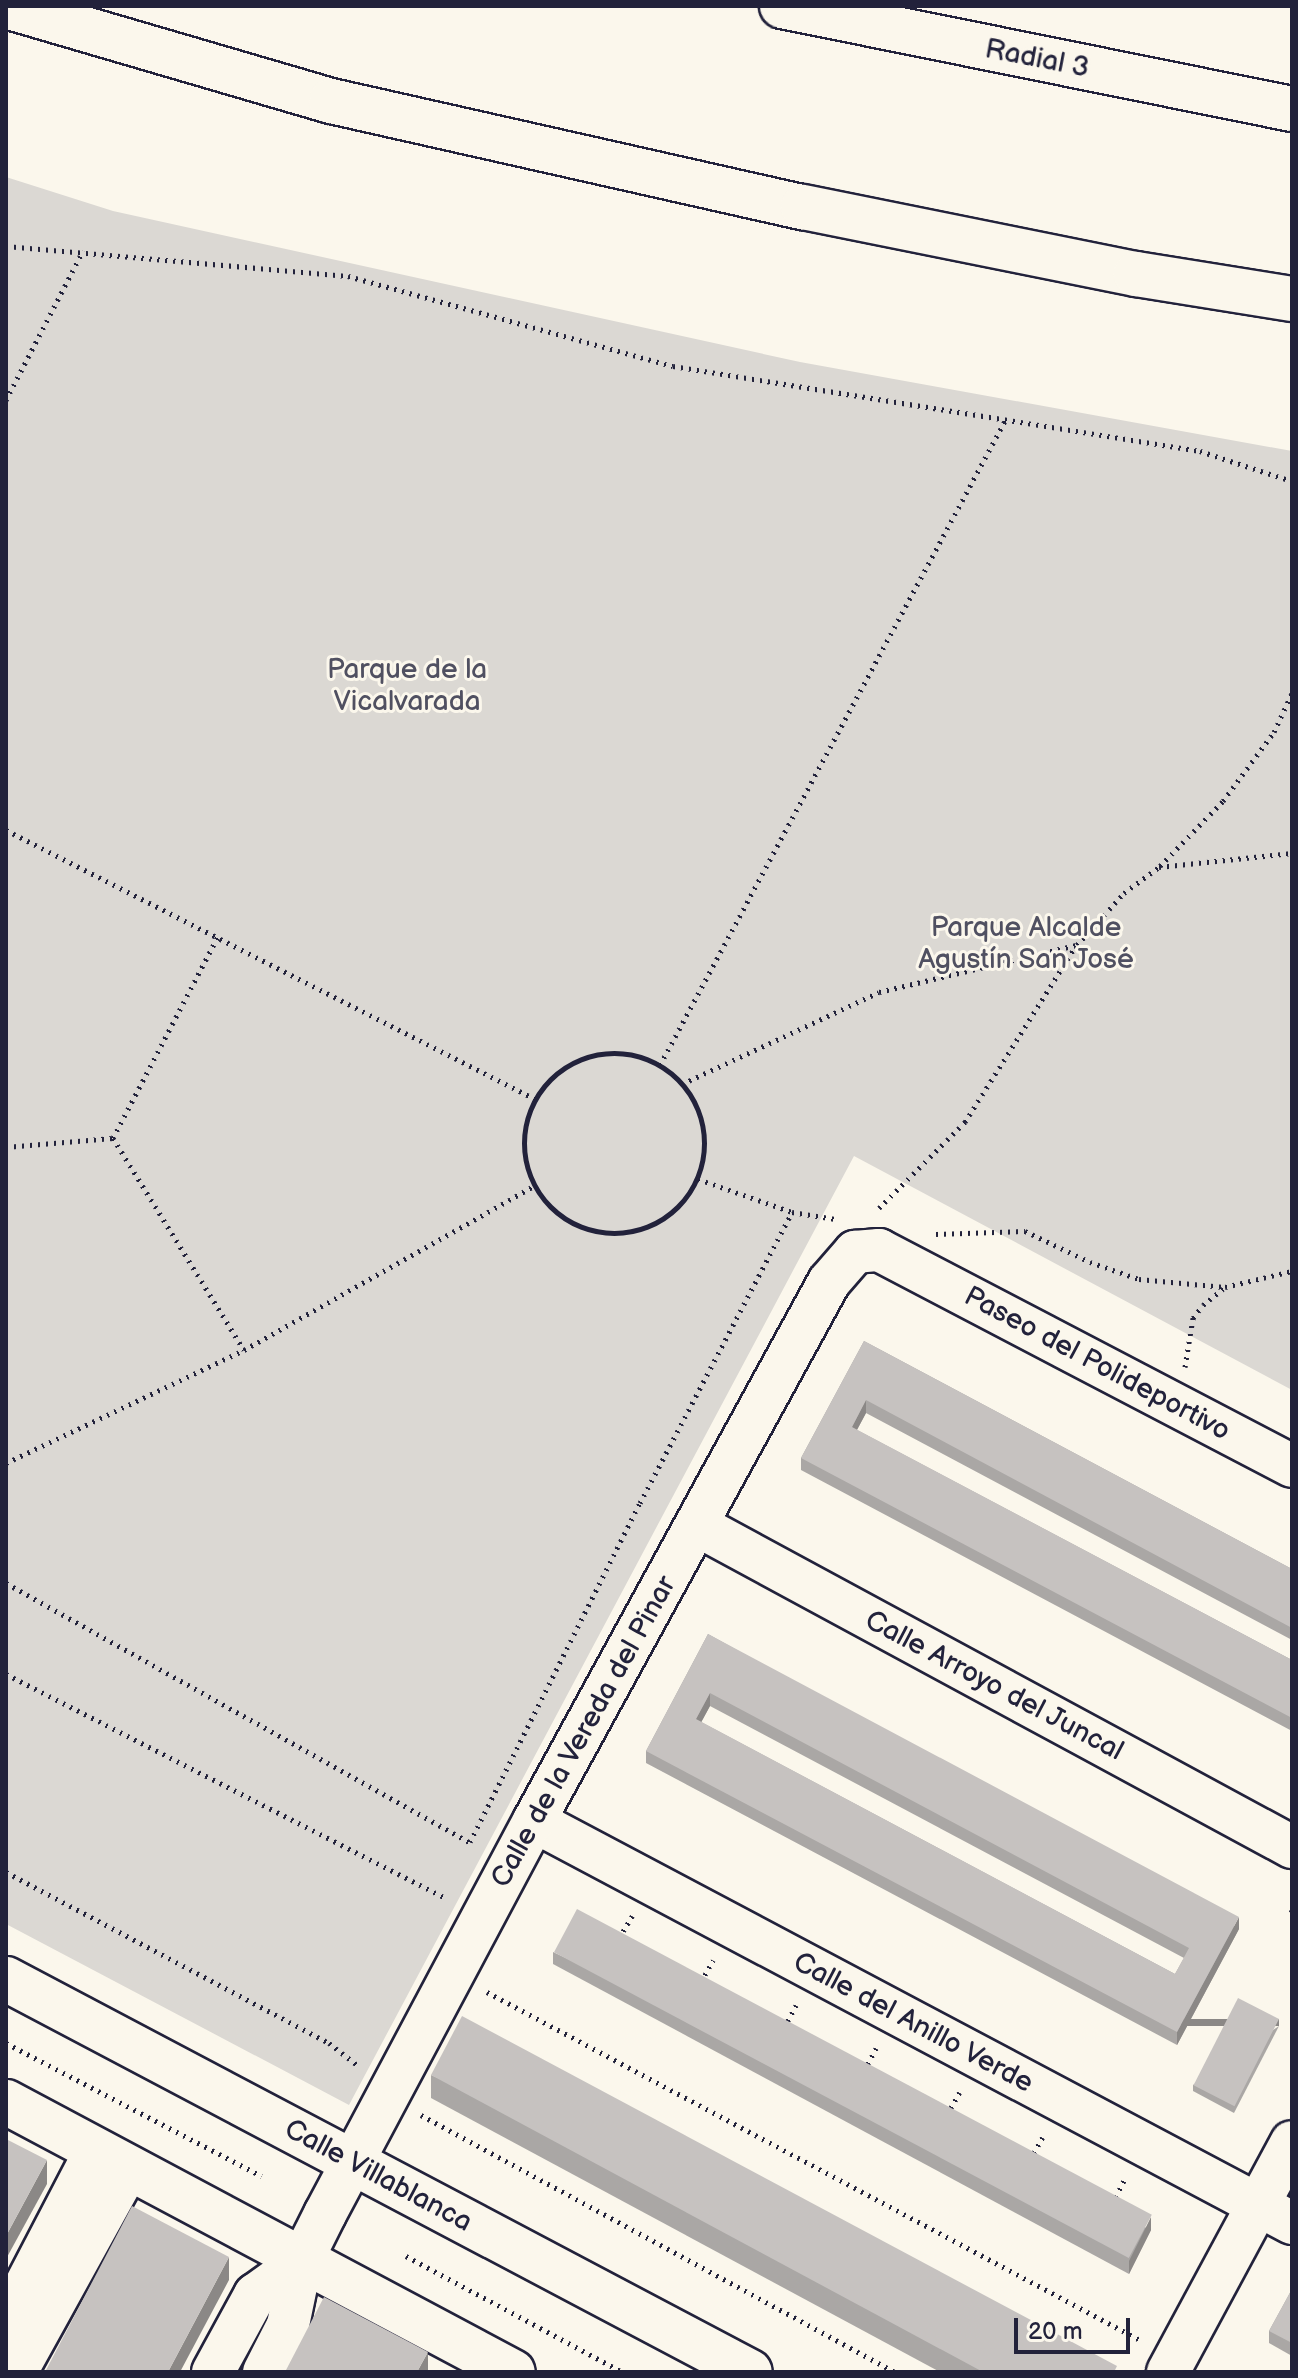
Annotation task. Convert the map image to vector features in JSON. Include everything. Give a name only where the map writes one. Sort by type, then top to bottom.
[{"type":"main road","points":[[6,6],[331,101],[803,207],[1136,274],[1292,299]]},
{"type":"main road","name":"Radial 3","points":[[782,6],[1292,109]]},
{"type":"main road","name":"Calle Villablanca","points":[[6,1979],[750,2372]]},
{"type":"main road","points":[[6,2102],[301,2262],[513,2372]]},
{"type":"street","name":"Paseo del Polideportivo","points":[[916,1248],[1292,1466]]},
{"type":"street","name":"Calle de la Vereda del Pinar","points":[[301,2262],[534,1821],[829,1282],[855,1252],[916,1248]]},
{"type":"street","name":"Calle Arroyo del Juncal","points":[[697,1525],[1292,1847]]},
{"type":"street","name":"Calle del Anillo Verde","points":[[534,1821],[1275,2215]]},
{"type":"street","points":[[1159,2359],[1275,2215],[1292,2142]]},
{"type":"street","points":[[6,2323],[112,2158]]},
{"type":"street","points":[[16,2372],[112,2158]]},
{"type":"street","points":[[213,2372],[255,2295],[301,2262]]},
{"type":"street","points":[[264,2372],[288,2325],[301,2262]]},
{"type":"path","points":[[6,246],[348,276],[673,366],[1200,451],[1292,481]]},
{"type":"path","points":[[6,400],[83,251]]},
{"type":"path","points":[[660,1065],[1006,419]]},
{"type":"path","points":[[874,1213],[894,1198],[965,1122],[1077,945],[1124,893],[1159,867],[1223,801],[1274,732],[1292,693]]},
{"type":"path","points":[[6,830],[535,1099]]},
{"type":"path","points":[[1159,867],[1292,853]]},
{"type":"path","points":[[113,1138],[218,936]]},
{"type":"path","points":[[682,1084],[879,992],[1077,945]]},
{"type":"path","points":[[608,1053],[630,1054],[660,1065],[682,1084],[699,1111],[705,1145],[698,1179],[677,1208],[647,1228],[616,1234],[598,1232],[568,1221],[534,1186],[524,1152],[527,1118],[535,1099],[555,1075],[577,1061],[608,1053]]},
{"type":"path","points":[[6,1147],[113,1138]]},
{"type":"path","points":[[113,1138],[244,1350]]},
{"type":"path","points":[[698,1179],[792,1212],[822,1217]]},
{"type":"path","points":[[6,1463],[244,1350],[534,1186]]},
{"type":"path","points":[[470,1842],[640,1503],[792,1212]]},
{"type":"path","points":[[916,1248],[1025,1231],[1090,1262],[1139,1279],[1225,1287],[1292,1271]]},
{"type":"path","points":[[1184,1371],[1193,1318],[1225,1287]]},
{"type":"path","points":[[6,1583],[483,1850]]},
{"type":"path","points":[[6,1674],[455,1903]]},
{"type":"path","points":[[6,1872],[329,2043],[366,2072]]},
{"type":"path","points":[[617,1943],[637,1904]]},
{"type":"path","points":[[698,1987],[719,1948]]},
{"type":"path","points":[[481,1988],[1159,2359]]},
{"type":"path","points":[[782,2032],[798,2001]]},
{"type":"path","points":[[6,2043],[261,2176]]},
{"type":"path","points":[[862,2075],[878,2044]]},
{"type":"path","points":[[945,2119],[966,2081]]},
{"type":"path","points":[[414,2112],[895,2372]]},
{"type":"path","points":[[1027,2164],[1045,2133]]},
{"type":"path","points":[[1109,2208],[1130,2168]]},
{"type":"path","points":[[406,2256],[622,2372]]},
{"type":"green space","name":"Parque de la Vicalvarada","points":[[6,177],[113,211],[800,362],[1292,451],[1292,1390],[854,1156],[349,2105],[6,1924]]},
{"type":"building","points":[[864,1341],[1292,1569],[1292,1628],[866,1400],[852,1427],[1292,1660],[1292,1718],[801,1458]]},
{"type":"building","points":[[708,1634],[1239,1917],[1177,2032],[646,1751]],"holes":[[[710,1693],[1189,1948],[1175,1974],[696,1719]]]},
{"type":"building","points":[[577,1909],[1152,2215],[1129,2258],[554,1952]]},
{"type":"building","points":[[1238,1998],[1279,2019],[1234,2106],[1194,2085]]},
{"type":"building","points":[[462,2016],[1117,2366],[1114,2372],[983,2372],[431,2075]]},
{"type":"building","points":[[6,2139],[47,2160],[6,2236]]},
{"type":"building","points":[[132,2206],[229,2257],[168,2372],[45,2372]]},
{"type":"building","points":[[1292,2289],[1292,2343],[1269,2331]]},
{"type":"building","points":[[324,2297],[428,2352],[417,2372],[285,2372]]},
{"type":"park label","name":"Parque Alcalde Agustín San José","points":[[1026,944]]}]
